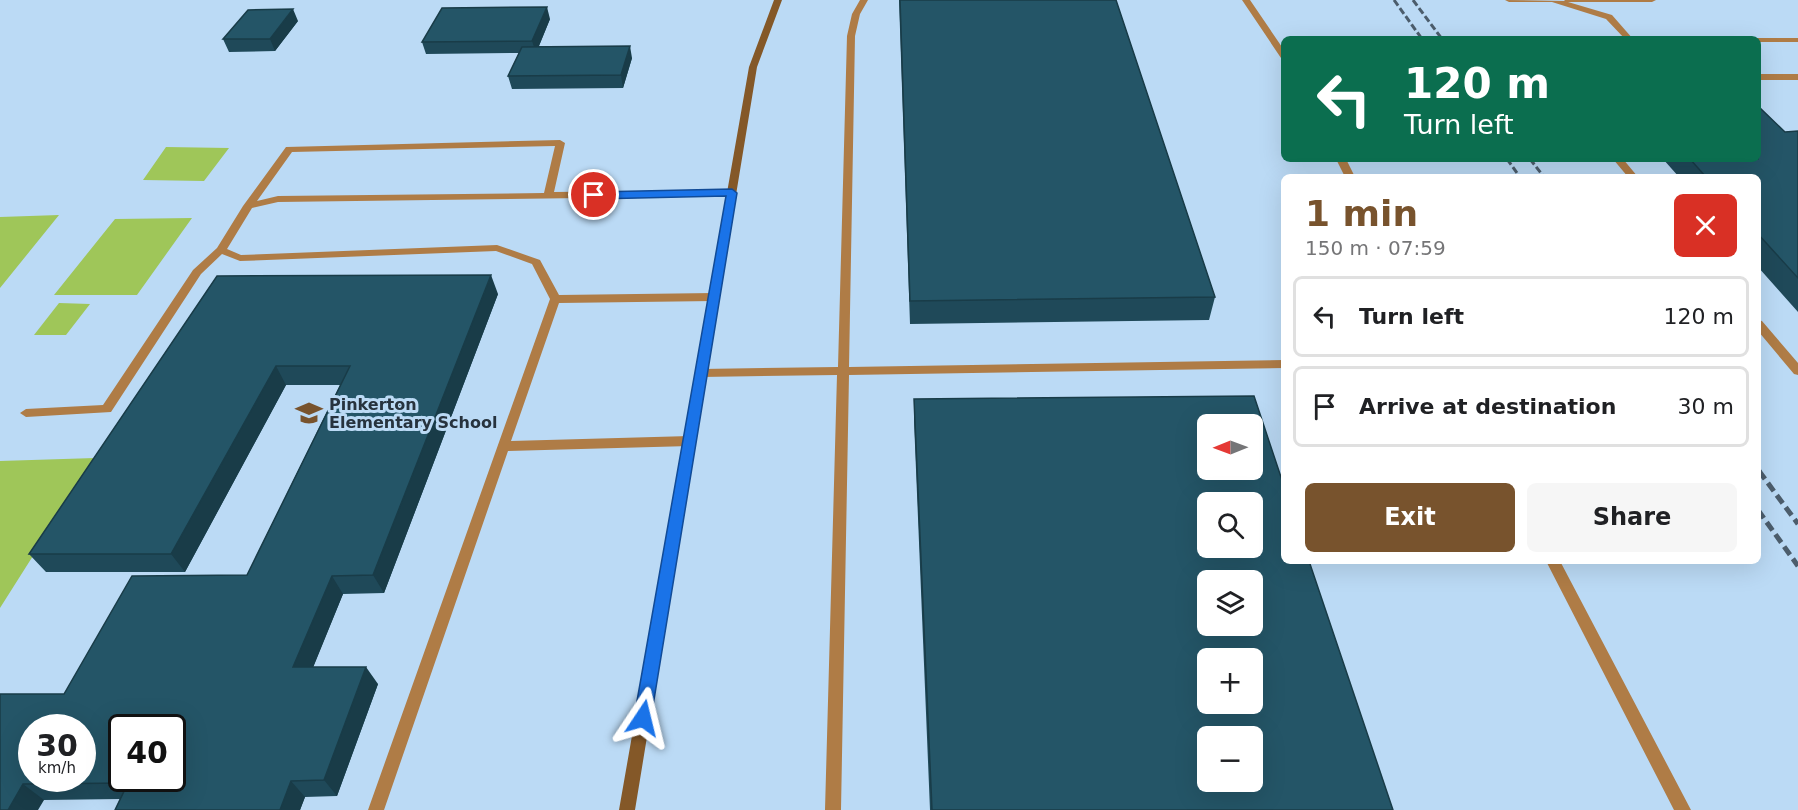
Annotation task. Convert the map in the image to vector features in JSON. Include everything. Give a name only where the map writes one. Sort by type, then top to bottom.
[{"type":"street","points":[[627,810],[753,67],[778,0]]},
{"type":"lane","points":[[833,810],[851,36],[856,14],[864,0]]},
{"type":"lane","points":[[1246,0],[1281,52]]},
{"type":"lane","points":[[1509,0],[1652,0]]},
{"type":"lane","points":[[1552,0],[1609,17],[1626,36]]},
{"type":"lane","points":[[1761,40],[1798,39]]},
{"type":"lane","points":[[1761,77],[1798,77]]},
{"type":"lane","points":[[26,413],[107,409],[197,272],[220,250],[289,149],[560,143],[548,196]]},
{"type":"lane","points":[[1620,162],[1630,174]]},
{"type":"lane","points":[[248,206],[279,199],[732,193]]},
{"type":"lane","points":[[220,250],[240,258],[497,248],[536,262],[555,299],[376,810]]},
{"type":"lane","points":[[555,299],[714,297]]},
{"type":"lane","points":[[1761,328],[1798,371]]},
{"type":"lane","points":[[701,373],[1281,364]]},
{"type":"lane","points":[[504,446],[690,441]]},
{"type":"lane","points":[[1554,564],[1683,810]]},
{"type":"green space","points":[[166,147],[229,148],[204,181],[143,180]]},
{"type":"green space","points":[[59,215],[0,288],[0,217]]},
{"type":"green space","points":[[192,218],[137,295],[54,295],[115,219]]},
{"type":"green space","points":[[59,303],[90,304],[66,335],[34,335]]},
{"type":"green space","points":[[95,458],[0,608],[0,461]]},
{"type":"building","points":[[900,0],[1116,0],[1215,297],[910,301]]},
{"type":"building","points":[[547,7],[532,41],[422,42],[442,8]]},
{"type":"building","points":[[293,9],[270,39],[223,39],[248,10]]},
{"type":"building","points":[[630,46],[621,75],[508,76],[522,47]]},
{"type":"building","points":[[1761,109],[1785,132],[1798,131],[1798,278],[1761,237],[1761,174],[1703,174],[1693,162],[1761,162]]},
{"type":"building","points":[[491,275],[373,575],[332,576],[293,667],[366,667],[324,780],[291,781],[280,810],[115,810],[124,792],[186,792],[186,714],[108,714],[108,783],[96,783],[96,714],[18,714],[18,792],[8,810],[0,810],[0,694],[64,694],[132,576],[247,575],[350,366],[276,366],[171,554],[29,554],[217,276]]},
{"type":"building","points":[[1254,396],[1260,414],[1197,414],[1197,480],[1263,480],[1263,423],[1281,477],[1281,564],[1310,564],[1393,810],[932,810],[914,399]]},
{"type":"railway","points":[[1394,0],[1420,36]]},
{"type":"railway","points":[[1413,0],[1440,36]]},
{"type":"railway","points":[[1509,162],[1518,174]]},
{"type":"railway","points":[[1532,162],[1542,174]]},
{"type":"railway","points":[[1761,474],[1798,524]]},
{"type":"railway","points":[[1761,514],[1798,566]]},
{"type":"place","name":"Pinkerton Elementary School","points":[[309,413]]},
{"type":"route","points":[[594,195],[732,193],[643,718]]}]
